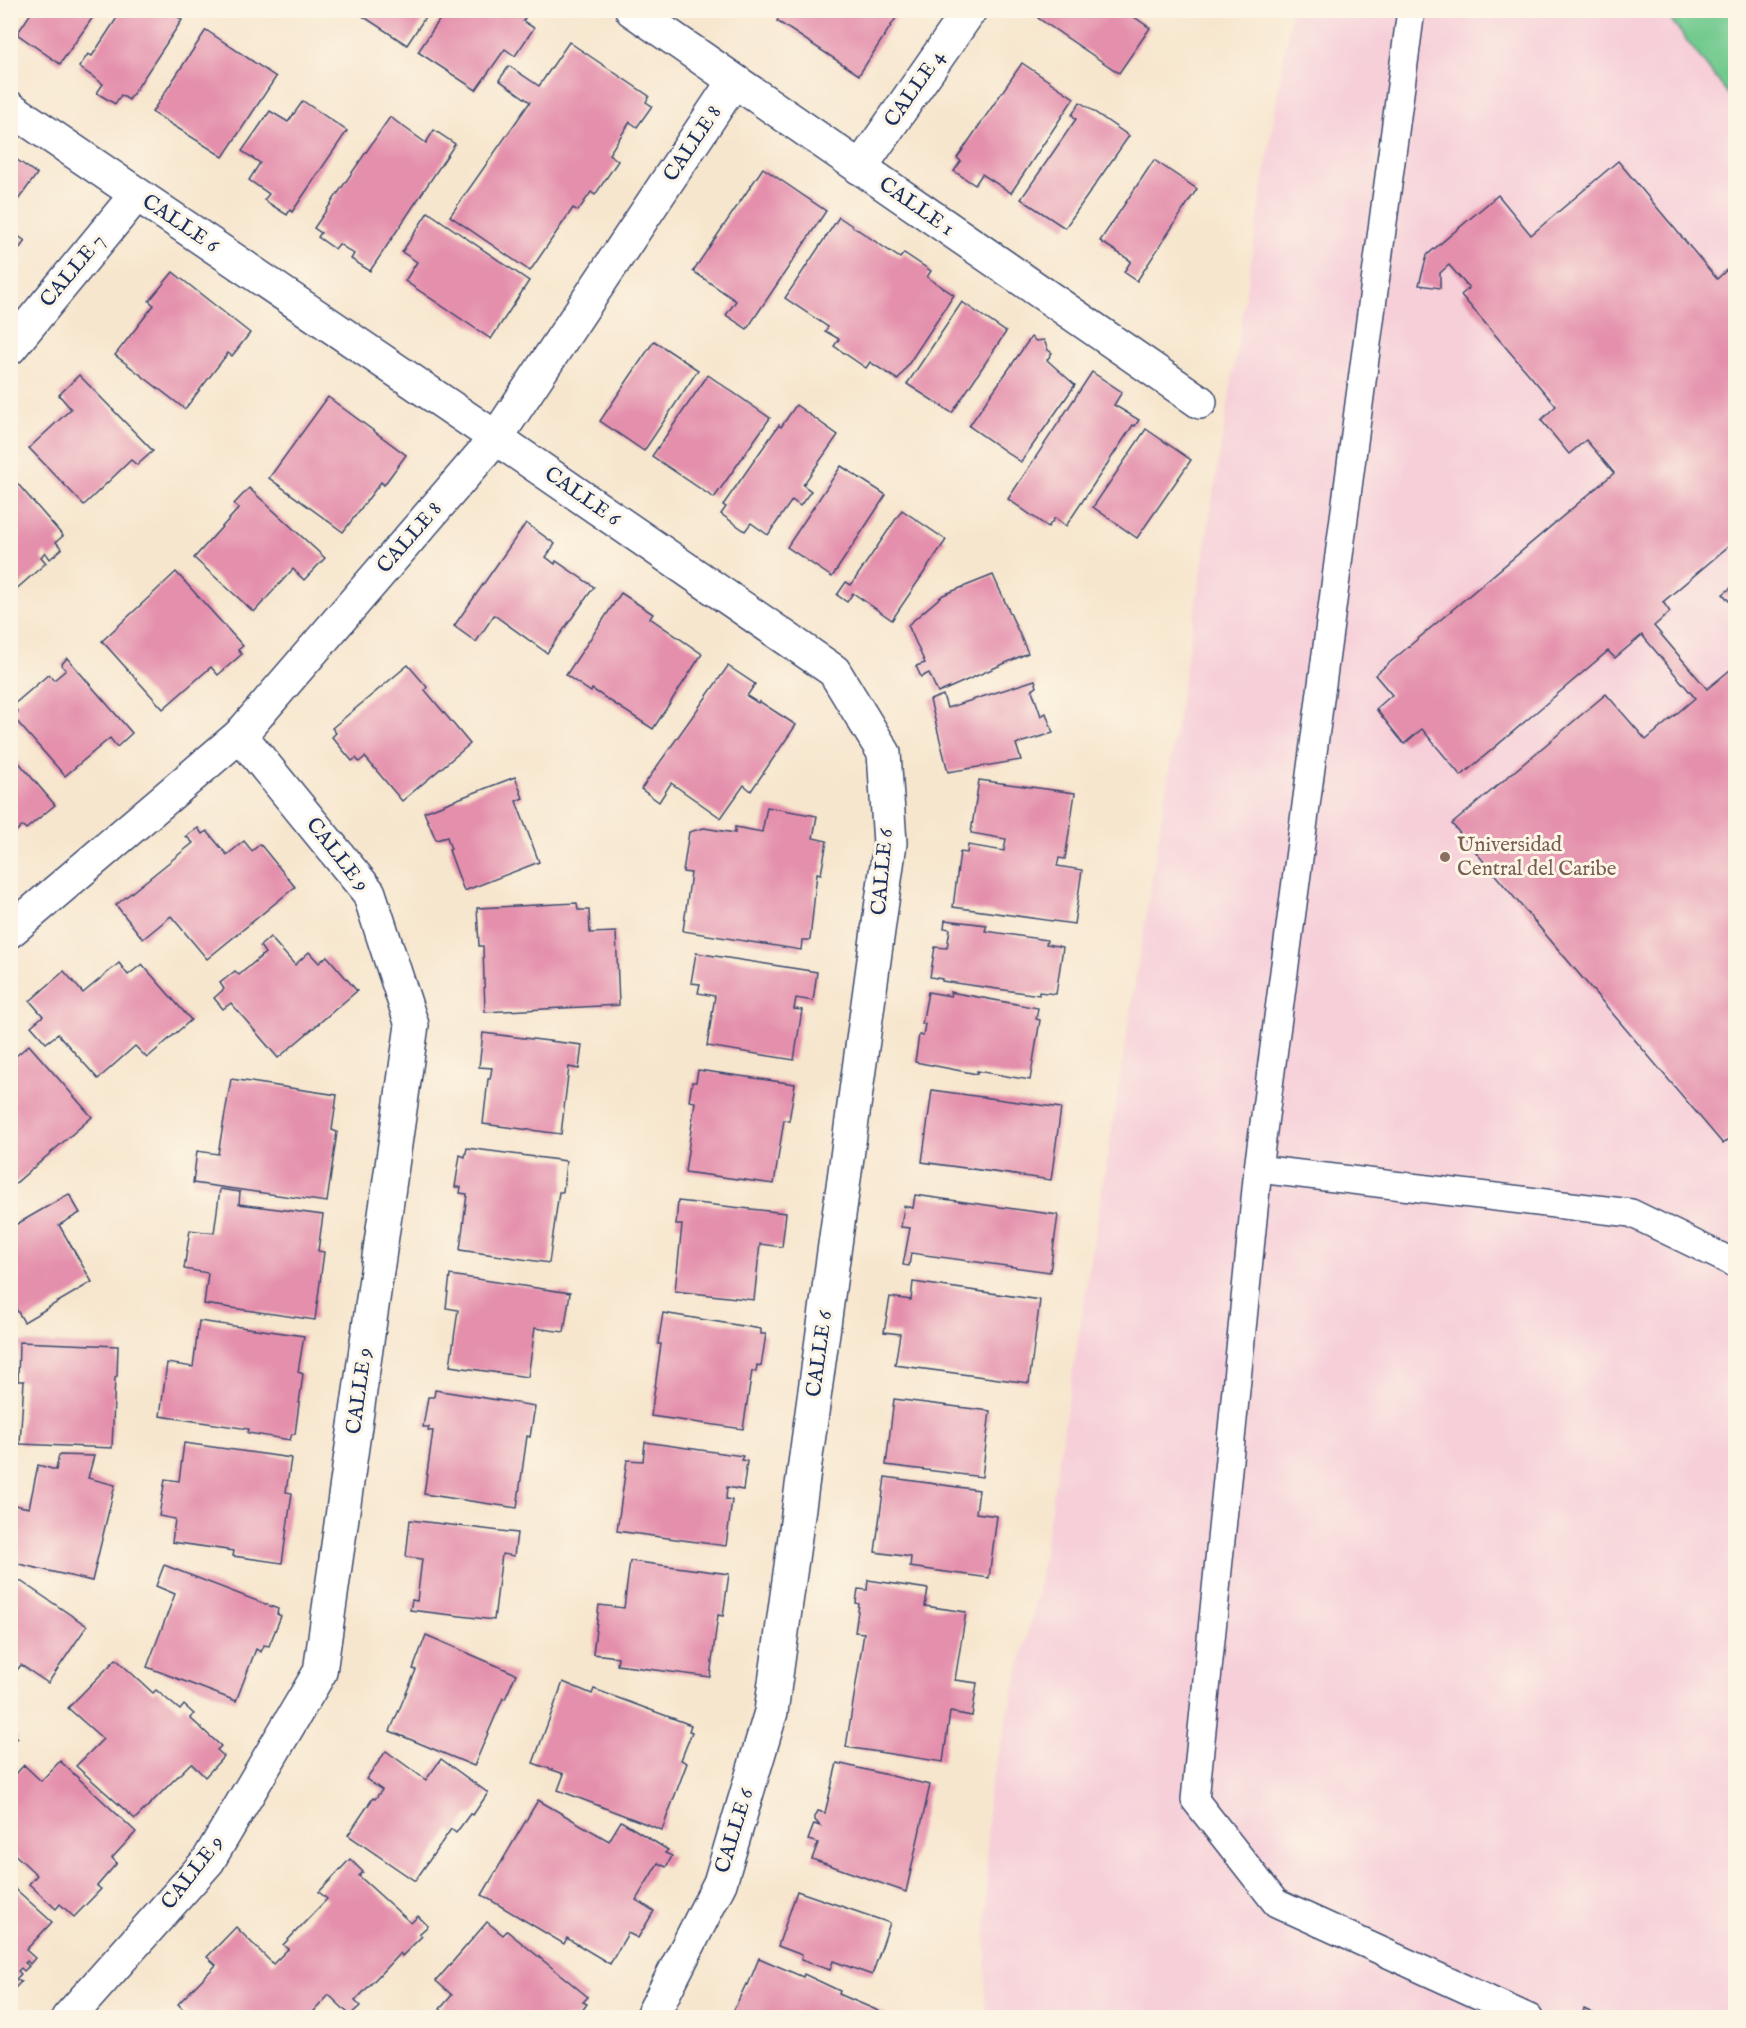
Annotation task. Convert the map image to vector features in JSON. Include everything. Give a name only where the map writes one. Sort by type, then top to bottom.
[{"type":"street","name":"CALLE 1","points":[[632,10],[1200,402]]},
{"type":"street","name":"CALLE 4","points":[[860,168],[970,10]]},
{"type":"street","name":"CALLE 8","points":[[10,931],[240,735],[496,438],[734,81]]},
{"type":"street","name":"CALLE 6","points":[[10,108],[834,671],[884,753],[890,843],[771,1712],[720,1882],[651,2018]]},
{"type":"street","name":"CALLE 7","points":[[10,348],[136,195]]},
{"type":"street","name":"CALLE 9","points":[[68,2018],[208,1861],[320,1672],[412,1025],[369,893],[240,735]]},
{"type":"lane","points":[[1411,10],[1258,1169],[1195,1800],[1276,1903],[1529,2018]]},
{"type":"lane","points":[[1258,1169],[1631,1213],[1736,1264]]},
{"type":"shaded area","name":"Universidad Central del Caribe","points":[[1291,11],[1735,11],[1735,2017],[985,2018],[988,1796],[1037,1595]]},
{"type":"green space","points":[[1664,11],[1735,11],[1735,103]]},
{"type":"building","points":[[33,10],[98,10],[60,64],[17,34]]},
{"type":"building","points":[[122,10],[168,10],[182,20],[129,100],[121,95],[115,104],[97,93],[103,84],[79,67],[88,54],[92,56]]},
{"type":"building","points":[[364,10],[430,10],[407,45],[361,15]]},
{"type":"building","points":[[446,10],[530,10],[523,21],[534,28],[515,56],[505,49],[476,90],[418,52]]},
{"type":"building","points":[[783,10],[885,10],[896,18],[859,75],[777,21]]},
{"type":"building","points":[[1043,10],[1124,10],[1150,28],[1119,73],[1038,18]]},
{"type":"building","points":[[206,30],[276,77],[223,157],[152,112]]},
{"type":"building","points":[[569,42],[649,96],[646,102],[652,106],[637,127],[630,122],[609,154],[618,161],[595,195],[591,192],[578,211],[573,208],[530,271],[450,216],[530,102],[499,80],[509,66],[539,86]]},
{"type":"building","points":[[1022,63],[1074,98],[1011,193],[982,174],[975,185],[954,171],[961,161],[957,158]]},
{"type":"building","points":[[303,101],[347,131],[292,212],[290,210],[287,215],[264,200],[269,194],[249,180],[260,163],[242,151],[270,111],[288,122]]},
{"type":"building","points":[[1080,102],[1129,136],[1065,228],[1021,199],[1076,119],[1072,115]]},
{"type":"building","points":[[390,117],[426,143],[434,130],[455,144],[370,271],[351,259],[354,254],[339,244],[335,249],[318,237],[321,233],[314,228]]},
{"type":"building","points":[[10,155],[37,174],[10,211]]},
{"type":"building","points":[[1154,160],[1197,189],[1137,281],[1124,272],[1131,261],[1100,241]]},
{"type":"building","name":"Universidad Central del Caribe","points":[[1618,161],[1717,279],[1732,265],[1736,269],[1736,540],[1663,602],[1670,612],[1654,626],[1707,689],[1736,665],[1736,1133],[1723,1144],[1452,824],[1606,694],[1646,740],[1695,698],[1642,635],[1615,658],[1608,651],[1461,776],[1422,729],[1404,744],[1376,709],[1392,695],[1375,675],[1614,473],[1586,440],[1569,454],[1541,420],[1556,406],[1461,295],[1469,288],[1449,265],[1440,273],[1440,288],[1419,285],[1427,255],[1498,195],[1531,235]]},
{"type":"building","points":[[763,168],[826,211],[747,329],[726,315],[736,301],[693,271]]},
{"type":"building","points":[[428,212],[529,281],[491,339],[405,281],[417,262],[402,252]]},
{"type":"building","points":[[839,217],[900,258],[904,253],[931,271],[927,277],[954,295],[898,380],[870,362],[866,368],[834,346],[839,339],[825,331],[828,327],[785,298]]},
{"type":"building","points":[[10,230],[25,241],[10,261]]},
{"type":"building","points":[[173,272],[250,333],[232,356],[228,353],[185,409],[115,355],[154,305],[149,301]]},
{"type":"building","points":[[962,302],[1006,332],[952,413],[907,384]]},
{"type":"building","points":[[1031,337],[1036,341],[1044,340],[1048,350],[1052,353],[1047,360],[1075,385],[1021,462],[969,426]]},
{"type":"building","points":[[654,341],[698,370],[644,451],[600,421]]},
{"type":"building","points":[[1092,372],[1122,392],[1114,405],[1139,420],[1135,426],[1133,425],[1066,526],[1055,518],[1048,527],[1008,499]]},
{"type":"building","points":[[79,375],[153,451],[137,465],[131,460],[84,505],[29,448],[71,409],[59,395]]},
{"type":"building","points":[[708,375],[770,418],[714,498],[652,456]]},
{"type":"building","points":[[328,397],[406,455],[384,485],[381,482],[343,532],[269,478]]},
{"type":"building","points":[[796,405],[838,435],[803,485],[811,491],[800,506],[792,500],[768,535],[751,523],[745,531],[721,514],[726,507],[723,505],[779,425],[781,427]]},
{"type":"building","points":[[1146,429],[1191,460],[1137,538],[1093,507]]},
{"type":"building","points":[[841,466],[886,495],[832,577],[787,547]]},
{"type":"building","points":[[10,475],[63,536],[56,542],[62,549],[50,559],[45,552],[41,557],[46,563],[14,591],[10,587]]},
{"type":"building","points":[[249,488],[325,558],[304,580],[293,569],[254,612],[194,558],[239,508],[234,504]]},
{"type":"building","points":[[902,510],[946,540],[892,620],[853,593],[847,602],[837,595],[846,582],[851,585]]},
{"type":"building","points":[[526,523],[555,544],[546,557],[555,564],[556,561],[594,587],[547,653],[494,615],[476,642],[454,626]]},
{"type":"building","points":[[176,572],[243,646],[238,650],[242,654],[218,675],[211,667],[163,709],[102,641]]},
{"type":"building","points":[[993,575],[1028,653],[938,693],[929,673],[921,677],[916,666],[925,663],[908,625],[943,595]]},
{"type":"building","points":[[1736,584],[1736,609],[1723,594]]},
{"type":"building","points":[[621,593],[653,614],[650,618],[702,654],[653,729],[592,689],[591,692],[566,675]]},
{"type":"building","points":[[67,658],[132,733],[117,747],[110,738],[65,776],[13,717],[18,711],[12,706],[49,674],[54,680],[66,670],[61,665]]},
{"type":"building","points":[[408,665],[427,687],[425,690],[470,744],[402,801],[365,757],[359,762],[356,758],[352,761],[332,737],[336,733],[332,728]]},
{"type":"building","points":[[728,666],[755,684],[747,696],[758,703],[759,701],[796,725],[751,791],[744,785],[721,818],[671,783],[659,802],[641,789]]},
{"type":"building","points":[[1035,680],[1037,687],[1032,690],[1041,716],[1046,713],[1053,733],[1016,744],[1021,760],[948,772],[930,700],[943,695],[947,708]]},
{"type":"building","points":[[10,752],[55,805],[26,829],[23,826],[10,836]]},
{"type":"building","points":[[515,777],[523,798],[516,801],[539,862],[464,891],[449,850],[451,849],[447,837],[436,840],[424,812]]},
{"type":"building","points":[[979,780],[1075,793],[1065,859],[1059,858],[1057,866],[1082,870],[1074,924],[953,907],[960,852],[967,853],[968,845],[1004,851],[1006,839],[971,833]]},
{"type":"building","points":[[767,807],[817,816],[813,838],[827,841],[821,874],[817,873],[810,940],[802,940],[801,950],[683,931],[691,873],[683,872],[689,832],[704,828],[735,833],[735,827],[762,832]]},
{"type":"building","points":[[198,828],[202,834],[207,831],[227,855],[244,841],[252,851],[260,844],[295,887],[207,959],[171,916],[143,939],[116,905],[193,843],[186,836]]},
{"type":"building","points":[[577,903],[578,910],[589,910],[590,933],[616,932],[619,1005],[485,1012],[483,946],[479,946],[477,908]]},
{"type":"building","points":[[945,920],[987,925],[985,931],[1047,940],[1046,944],[1063,947],[1056,994],[1039,992],[1039,995],[942,981],[942,979],[930,977],[935,947],[947,948],[950,929],[944,928]]},
{"type":"building","points":[[270,937],[295,965],[309,952],[319,963],[327,956],[357,991],[278,1058],[231,1003],[223,1009],[214,998],[224,989],[220,983],[235,971],[239,975],[265,953],[260,946]]},
{"type":"building","points":[[696,953],[817,972],[813,1001],[796,998],[794,1009],[802,1010],[794,1060],[707,1046],[715,996],[698,993],[700,984],[691,983]]},
{"type":"building","points":[[119,963],[128,975],[142,964],[191,1020],[147,1058],[135,1046],[98,1079],[58,1034],[46,1043],[31,1026],[43,1016],[30,1001],[64,971],[83,993]]},
{"type":"building","points":[[928,992],[951,996],[950,992],[1038,1008],[1036,1019],[1040,1020],[1030,1080],[977,1071],[977,1074],[915,1062],[919,1035],[923,1036],[925,1024],[922,1024]]},
{"type":"building","points":[[483,1033],[582,1045],[579,1069],[569,1067],[561,1134],[483,1124],[488,1079],[490,1079],[492,1068],[479,1067]]},
{"type":"building","points":[[29,1045],[92,1117],[10,1188],[10,1061]]},
{"type":"building","points":[[698,1070],[795,1084],[789,1121],[784,1120],[774,1184],[685,1172],[695,1102],[689,1101],[692,1082],[696,1082]]},
{"type":"building","points":[[231,1079],[337,1095],[332,1130],[337,1132],[327,1202],[193,1183],[197,1151],[218,1154]]},
{"type":"building","points":[[932,1090],[1061,1108],[1051,1180],[922,1162]]},
{"type":"building","points":[[467,1148],[566,1161],[563,1192],[559,1192],[549,1263],[460,1250],[467,1194],[460,1193],[461,1187],[455,1187],[460,1155],[465,1157]]},
{"type":"building","points":[[220,1189],[240,1192],[239,1204],[323,1215],[318,1251],[324,1252],[315,1320],[204,1304],[208,1273],[184,1269],[190,1230],[214,1233]]},
{"type":"building","points":[[69,1194],[80,1213],[59,1225],[92,1282],[24,1322],[10,1299],[10,1228]]},
{"type":"building","points":[[915,1195],[1058,1215],[1050,1272],[911,1253],[909,1266],[903,1265],[910,1228],[901,1227],[904,1206],[913,1208]]},
{"type":"building","points":[[678,1201],[786,1213],[782,1247],[760,1244],[754,1300],[675,1291],[682,1225],[676,1225]]},
{"type":"building","points":[[450,1275],[570,1293],[564,1332],[535,1328],[528,1377],[450,1366],[458,1310],[446,1308]]},
{"type":"building","points":[[913,1282],[1040,1300],[1029,1383],[895,1365],[900,1334],[884,1332],[890,1297],[911,1300]]},
{"type":"building","points":[[663,1313],[761,1329],[761,1334],[766,1334],[761,1366],[757,1365],[756,1372],[752,1371],[743,1429],[651,1416]]},
{"type":"building","points":[[199,1321],[304,1336],[298,1372],[303,1374],[295,1434],[292,1434],[290,1440],[248,1433],[249,1429],[160,1416],[167,1363],[193,1367]]},
{"type":"building","points":[[19,1342],[118,1346],[112,1448],[20,1444],[24,1381],[18,1381]]},
{"type":"building","points":[[435,1390],[535,1406],[530,1437],[527,1436],[517,1508],[424,1494],[433,1431],[428,1431],[429,1427],[423,1427],[428,1397],[434,1397]]},
{"type":"building","points":[[894,1399],[990,1411],[982,1477],[886,1465]]},
{"type":"building","points":[[645,1442],[743,1456],[741,1460],[747,1461],[743,1490],[727,1487],[726,1499],[732,1500],[726,1546],[617,1531],[627,1460],[643,1461]]},
{"type":"building","points":[[184,1443],[291,1458],[286,1492],[292,1493],[282,1563],[233,1556],[234,1551],[172,1542],[175,1519],[159,1516],[165,1479],[179,1481]]},
{"type":"building","points":[[59,1455],[94,1456],[88,1478],[115,1485],[92,1581],[10,1562],[10,1504],[29,1508],[38,1465],[56,1470]]},
{"type":"building","points":[[885,1477],[979,1490],[976,1513],[997,1516],[989,1578],[910,1567],[911,1557],[875,1552]]},
{"type":"building","points":[[410,1520],[517,1533],[514,1556],[502,1554],[494,1620],[410,1610],[412,1600],[417,1601],[422,1559],[406,1557]]},
{"type":"building","points":[[630,1561],[729,1574],[723,1616],[718,1615],[710,1677],[617,1665],[618,1657],[593,1654],[599,1605],[624,1608]]},
{"type":"building","points":[[164,1565],[278,1609],[277,1614],[281,1616],[269,1646],[264,1645],[261,1652],[256,1649],[236,1701],[147,1667],[175,1594],[156,1586]]},
{"type":"building","points":[[10,1574],[87,1626],[48,1683],[21,1665],[10,1679]]},
{"type":"building","points":[[868,1580],[928,1589],[925,1606],[966,1612],[955,1680],[977,1683],[972,1716],[950,1712],[943,1762],[846,1747],[864,1633],[855,1632],[859,1604],[856,1603],[858,1589],[867,1590]]},
{"type":"building","points":[[426,1635],[516,1674],[505,1699],[503,1698],[474,1766],[390,1731],[416,1670],[413,1669]]},
{"type":"building","points":[[116,1659],[153,1693],[156,1690],[180,1710],[184,1705],[194,1714],[190,1718],[221,1746],[217,1750],[224,1756],[205,1777],[191,1763],[135,1819],[76,1766],[103,1739],[68,1708]]},
{"type":"building","points":[[563,1682],[592,1694],[594,1689],[691,1725],[689,1731],[692,1732],[681,1760],[687,1763],[662,1830],[558,1790],[564,1774],[533,1763]]},
{"type":"building","points":[[10,1731],[18,1738],[10,1744]]},
{"type":"building","points":[[386,1751],[426,1780],[441,1759],[488,1793],[473,1815],[470,1814],[456,1833],[451,1829],[415,1881],[348,1835],[373,1798],[375,1799],[382,1790],[366,1779]]},
{"type":"building","points":[[60,1761],[136,1832],[112,1858],[117,1863],[97,1886],[101,1889],[74,1917],[60,1904],[56,1909],[29,1884],[37,1875],[10,1850],[10,1780],[24,1765],[41,1781]]},
{"type":"building","points":[[837,1763],[930,1785],[906,1892],[812,1859],[818,1843],[808,1840],[814,1824],[820,1826],[815,1820],[818,1811],[825,1813]]},
{"type":"building","points":[[538,1800],[609,1841],[621,1821],[668,1850],[665,1853],[672,1856],[666,1867],[658,1863],[636,1900],[654,1911],[638,1938],[628,1933],[610,1964],[567,1938],[564,1944],[482,1895]]},
{"type":"building","points":[[350,1859],[363,1872],[359,1876],[411,1923],[418,1916],[428,1926],[419,1934],[422,1936],[402,1956],[400,1953],[355,2001],[360,2006],[350,2015],[329,1995],[314,2011],[319,2018],[192,2018],[178,2004],[216,1965],[207,1957],[236,1927],[273,1964],[288,1949],[283,1945],[327,1899],[319,1892]]},
{"type":"building","points":[[10,1884],[52,1922],[26,1950],[35,1958],[30,1964],[27,1961],[25,1963],[29,1966],[24,1971],[21,1968],[18,1971],[21,1974],[16,1979],[21,1982],[10,1993]]},
{"type":"building","points":[[797,1891],[890,1923],[872,1975],[833,1961],[830,1970],[801,1960],[802,1955],[778,1946]]},
{"type":"building","points":[[487,1922],[503,1935],[507,1931],[588,1997],[583,2002],[587,2004],[577,2018],[450,2018],[440,2009],[452,1995],[436,1981]]},
{"type":"building","points":[[759,1958],[803,1977],[804,1974],[840,1991],[839,1994],[888,2015],[887,2018],[730,2018],[746,1984],[748,1985]]},
{"type":"building","points":[[1584,2009],[1603,2018],[1581,2018]]},
{"type":"place","name":"Universidad Central del Caribe","points":[[1445,857]]}]
